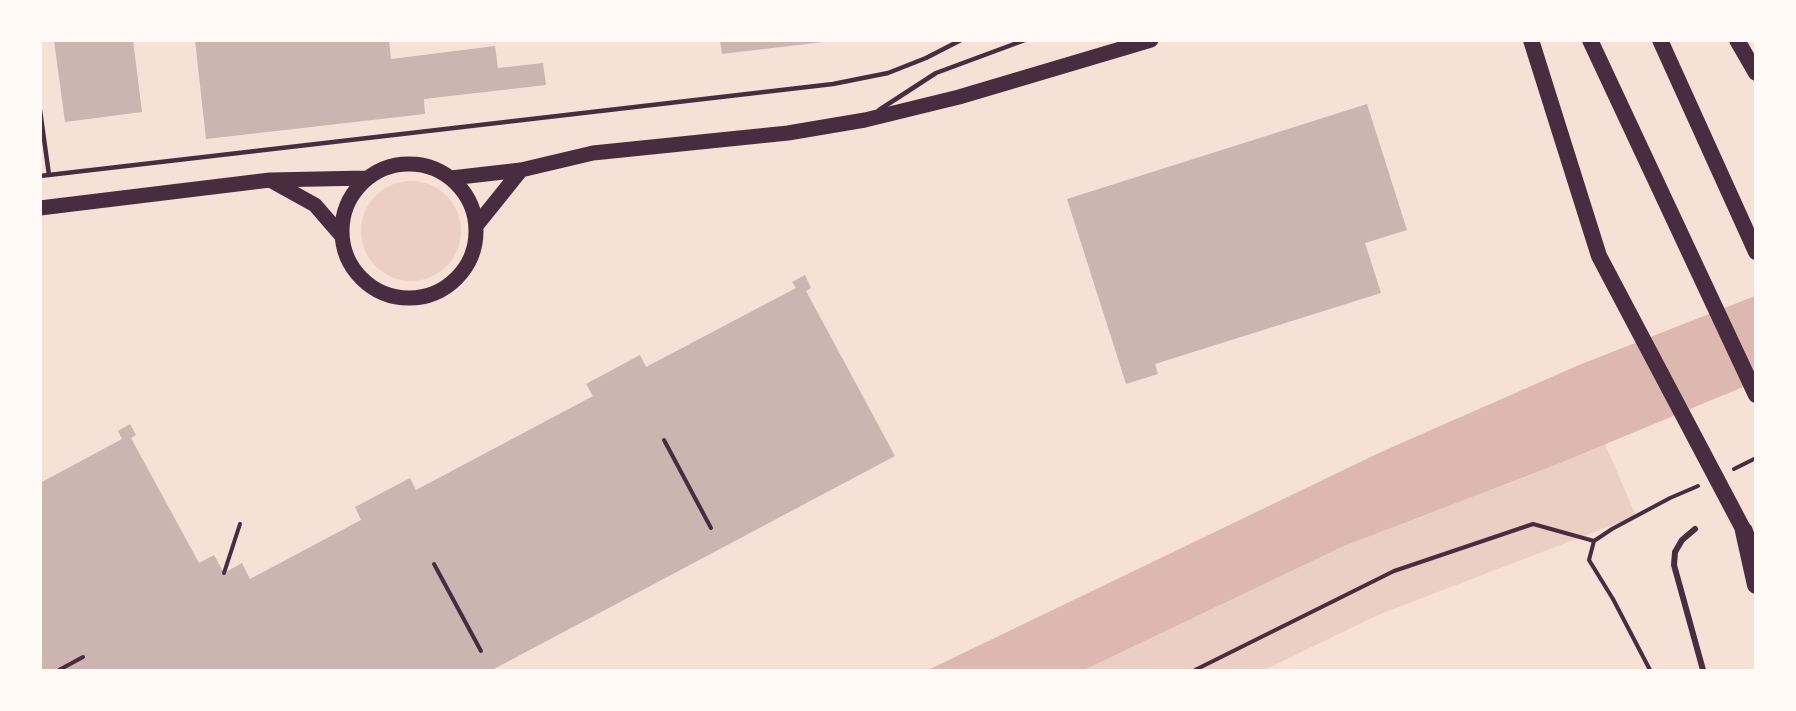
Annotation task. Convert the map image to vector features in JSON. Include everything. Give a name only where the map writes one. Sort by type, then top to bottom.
[{"type":"highway","points":[[1531,40],[1599,256],[1755,554]]},
{"type":"highway","points":[[1590,40],[1755,395]]},
{"type":"highway","points":[[1660,40],[1755,252]]},
{"type":"highway","points":[[1737,40],[1755,73]]},
{"type":"highway","points":[[1744,531],[1755,585]]},
{"type":"main road","points":[[451,178],[521,170],[592,153],[788,133],[865,120],[959,97],[1151,40]]},
{"type":"main road","points":[[408,163],[431,167],[451,178],[467,196],[475,217],[473,252],[469,262],[455,281],[436,293],[415,298],[393,297],[373,288],[350,266],[341,235],[343,214],[351,194],[366,178],[386,167],[408,163]]},
{"type":"main road","points":[[476,226],[521,170]]},
{"type":"main road","points":[[40,208],[270,180],[366,178]]},
{"type":"main road","points":[[270,180],[315,205],[341,235]]},
{"type":"street","points":[[1695,529],[1682,540],[1675,552],[1674,564],[1703,670]]},
{"type":"lane","points":[[40,176],[833,84],[888,72],[926,58],[961,40]]},
{"type":"lane","points":[[865,120],[936,73],[1025,40]]},
{"type":"lane","points":[[40,110],[49,175]]},
{"type":"path","points":[[664,440],[711,528]]},
{"type":"path","points":[[1724,474],[1755,458]]},
{"type":"path","points":[[1650,670],[1589,560],[1594,541],[1670,498],[1702,484]]},
{"type":"path","points":[[224,573],[240,524]]},
{"type":"path","points":[[1195,670],[1394,571],[1533,524],[1594,541]]},
{"type":"path","points":[[434,564],[481,651]]},
{"type":"path","points":[[59,670],[83,657]]},
{"type":"shaded area","points":[[411,181],[430,184],[447,195],[458,212],[461,231],[458,250],[447,267],[430,278],[411,281],[392,278],[375,267],[364,250],[361,231],[364,212],[375,195],[392,184]]},
{"type":"shaded area","points":[[1755,296],[1755,382],[1560,463],[1344,546],[1084,670],[928,670],[1381,452],[1579,365]]},
{"type":"shaded area","points":[[1605,444],[1636,516],[1378,615],[1264,670],[1084,670],[1344,546]]},
{"type":"building","points":[[54,40],[133,40],[142,112],[65,122]]},
{"type":"building","points":[[195,40],[389,40],[391,59],[495,46],[498,68],[543,63],[546,85],[424,99],[425,114],[206,139]]},
{"type":"building","points":[[720,40],[823,40],[823,42],[722,54]]},
{"type":"building","points":[[1367,104],[1407,230],[1365,243],[1381,293],[1155,364],[1158,374],[1126,384],[1067,199]]},
{"type":"building","points":[[805,275],[811,288],[806,291],[895,456],[492,670],[40,670],[40,483],[122,439],[118,431],[130,424],[136,435],[131,438],[199,563],[214,555],[224,573],[242,563],[250,579],[361,520],[355,507],[410,478],[416,490],[593,396],[586,384],[640,355],[646,367],[796,288],[792,282]]}]
